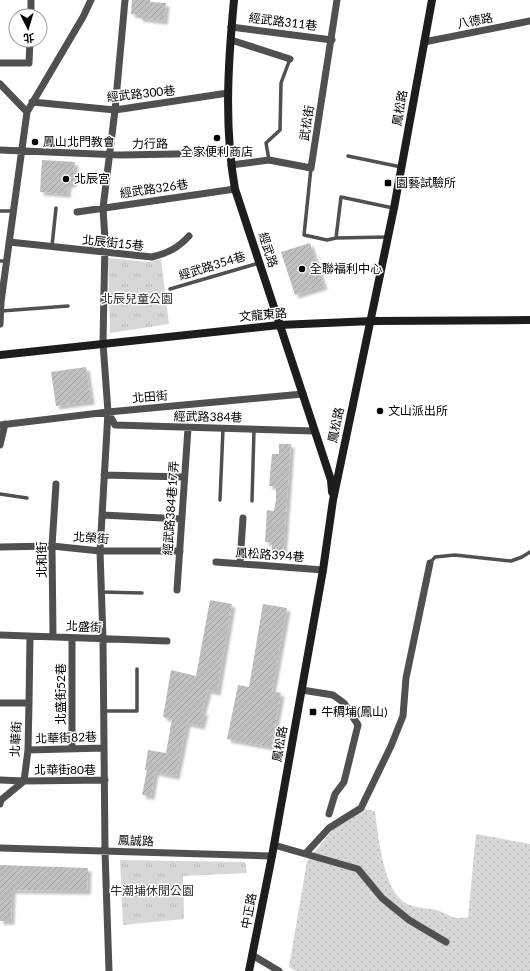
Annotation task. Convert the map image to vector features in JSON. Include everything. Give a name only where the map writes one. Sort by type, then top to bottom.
[{"type":"street","points":[[0,324],[3,261],[9,242],[27,112],[91,0]]},
{"type":"street","points":[[109,971],[105,851],[103,639],[100,551],[108,412],[104,343],[105,253],[103,208],[115,110],[125,0]]},
{"type":"street","name":"經武路","points":[[234,0],[231,27],[228,93],[230,165],[235,189],[331,480],[333,500]]},
{"type":"street","name":"武松街","points":[[311,168],[332,40],[336,0]]},
{"type":"street","name":"鳳松路","points":[[272,856],[323,570],[333,500],[389,238],[432,0]]},
{"type":"street","name":"八德路","points":[[424,42],[530,21]]},
{"type":"street","name":"經武路311巷","points":[[231,27],[332,40]]},
{"type":"street","points":[[231,40],[290,59]]},
{"type":"street","points":[[0,63],[29,63],[30,48]]},
{"type":"street","points":[[0,84],[27,112]]},
{"type":"street","name":"經武路300巷","points":[[32,102],[115,110],[228,93]]},
{"type":"street","name":"力行路","points":[[0,150],[109,155],[229,153]]},
{"type":"street","points":[[230,165],[269,160],[311,168]]},
{"type":"street","name":"經武路326巷","points":[[77,212],[235,189]]},
{"type":"street","name":"北辰街15巷","points":[[9,242],[152,257],[166,254],[178,248],[189,236]]},
{"type":"street","name":"文龍東路","points":[[0,355],[280,325],[372,320],[530,320]]},
{"type":"street","name":"北田街","points":[[2,425],[108,412],[302,394]]},
{"type":"street","name":"經武路384巷","points":[[108,412],[115,425],[314,431]]},
{"type":"street","points":[[0,445],[2,425]]},
{"type":"street","name":"經武路384巷17弄","points":[[177,590],[188,428]]},
{"type":"street","points":[[104,474],[184,477]]},
{"type":"street","name":"北和街","points":[[53,636],[52,546],[56,484]]},
{"type":"street","points":[[102,515],[182,520]]},
{"type":"street","points":[[240,563],[243,518]]},
{"type":"street","name":"北榮街","points":[[0,547],[52,546],[100,551],[180,552]]},
{"type":"street","name":"鳳松路394巷","points":[[216,562],[323,570]]},
{"type":"street","points":[[306,853],[329,828],[361,808],[391,746],[403,716],[406,678],[430,563]]},
{"type":"street","name":"北盛街","points":[[0,635],[167,641]]},
{"type":"street","points":[[29,703],[30,637]]},
{"type":"street","name":"北盛街52巷","points":[[72,638],[72,749]]},
{"type":"street","points":[[302,690],[333,695],[344,704],[358,725],[344,782],[335,794],[328,814]]},
{"type":"street","name":"北華街","points":[[0,703],[29,703],[28,750],[24,781]]},
{"type":"street","name":"北華街82巷","points":[[28,750],[104,748]]},
{"type":"street","points":[[0,780],[24,781]]},
{"type":"street","name":"北華街80巷","points":[[24,781],[105,780]]},
{"type":"street","points":[[0,804],[1,800],[24,781]]},
{"type":"street","points":[[274,845],[358,869],[382,898],[409,920],[446,942]]},
{"type":"street","name":"鳳誠路","points":[[0,848],[272,856]]},
{"type":"street","name":"中正路","points":[[249,971],[272,856]]},
{"type":"street","points":[[252,955],[279,971]]},
{"type":"lane","points":[[269,160],[266,143],[280,130],[281,83],[290,59]]},
{"type":"lane","points":[[348,156],[402,168]]},
{"type":"lane","points":[[311,168],[304,235],[327,240],[336,238],[389,238]]},
{"type":"lane","points":[[336,238],[342,197],[394,208]]},
{"type":"lane","points":[[52,247],[56,208]]},
{"type":"lane","points":[[0,211],[13,211]]},
{"type":"lane","name":"經武路354巷","points":[[170,289],[260,262]]},
{"type":"lane","points":[[0,311],[68,306]]},
{"type":"lane","points":[[220,500],[223,429]]},
{"type":"lane","points":[[252,501],[254,430]]},
{"type":"lane","points":[[0,494],[27,498]]},
{"type":"lane","points":[[430,563],[436,556],[455,555],[511,560],[522,557],[530,552]]},
{"type":"lane","points":[[101,592],[142,593]]},
{"type":"lane","points":[[104,711],[137,711],[137,669]]},
{"type":"green space","name":"北辰兒童公園","points":[[108,258],[150,262],[161,259],[169,324],[110,333]]},
{"type":"green space","points":[[364,809],[375,811],[386,874],[397,895],[411,906],[436,910],[457,918],[468,917],[476,834],[530,844],[530,971],[296,971],[289,967],[307,861],[335,827]]},
{"type":"green space","name":"牛潮埔休閒公園","points":[[120,860],[245,862],[247,873],[183,876],[184,919],[123,925]]},
{"type":"building","points":[[132,0],[150,0],[150,2],[166,3],[164,21],[139,18],[139,15],[131,14]]},
{"type":"building","name":"北辰宮","points":[[42,160],[75,162],[73,184],[68,184],[67,194],[40,192]]},
{"type":"building","name":"全聯福利中心","points":[[310,243],[324,286],[295,295],[281,252]]},
{"type":"building","points":[[86,367],[91,401],[56,406],[51,372]]},
{"type":"building","points":[[279,444],[291,444],[283,554],[272,553],[272,543],[265,542],[267,510],[274,511],[276,500],[276,486],[269,486],[272,454],[279,454]]},
{"type":"building","points":[[210,600],[232,604],[217,692],[208,690],[202,712],[205,712],[201,726],[187,723],[176,776],[155,772],[151,796],[142,795],[147,770],[145,770],[148,750],[166,753],[172,719],[163,717],[171,670],[196,676]]},
{"type":"building","points":[[263,604],[287,608],[272,691],[281,693],[271,747],[227,739],[238,685],[249,687]]},
{"type":"building","points":[[0,865],[88,868],[87,891],[12,890],[11,921],[0,921]]},
{"type":"place","name":"全家便利商店","points":[[217,138]]},
{"type":"place","name":"鳳山北門教會","points":[[35,142]]},
{"type":"place","name":"北辰宮","points":[[66,179]]},
{"type":"place","name":"園藝試驗所","points":[[388,183]]},
{"type":"place","name":"全聯福利中心","points":[[302,269]]},
{"type":"place","name":"文山派出所","points":[[380,411]]},
{"type":"place","name":"牛稠埔(鳳山)","points":[[313,712]]}]
